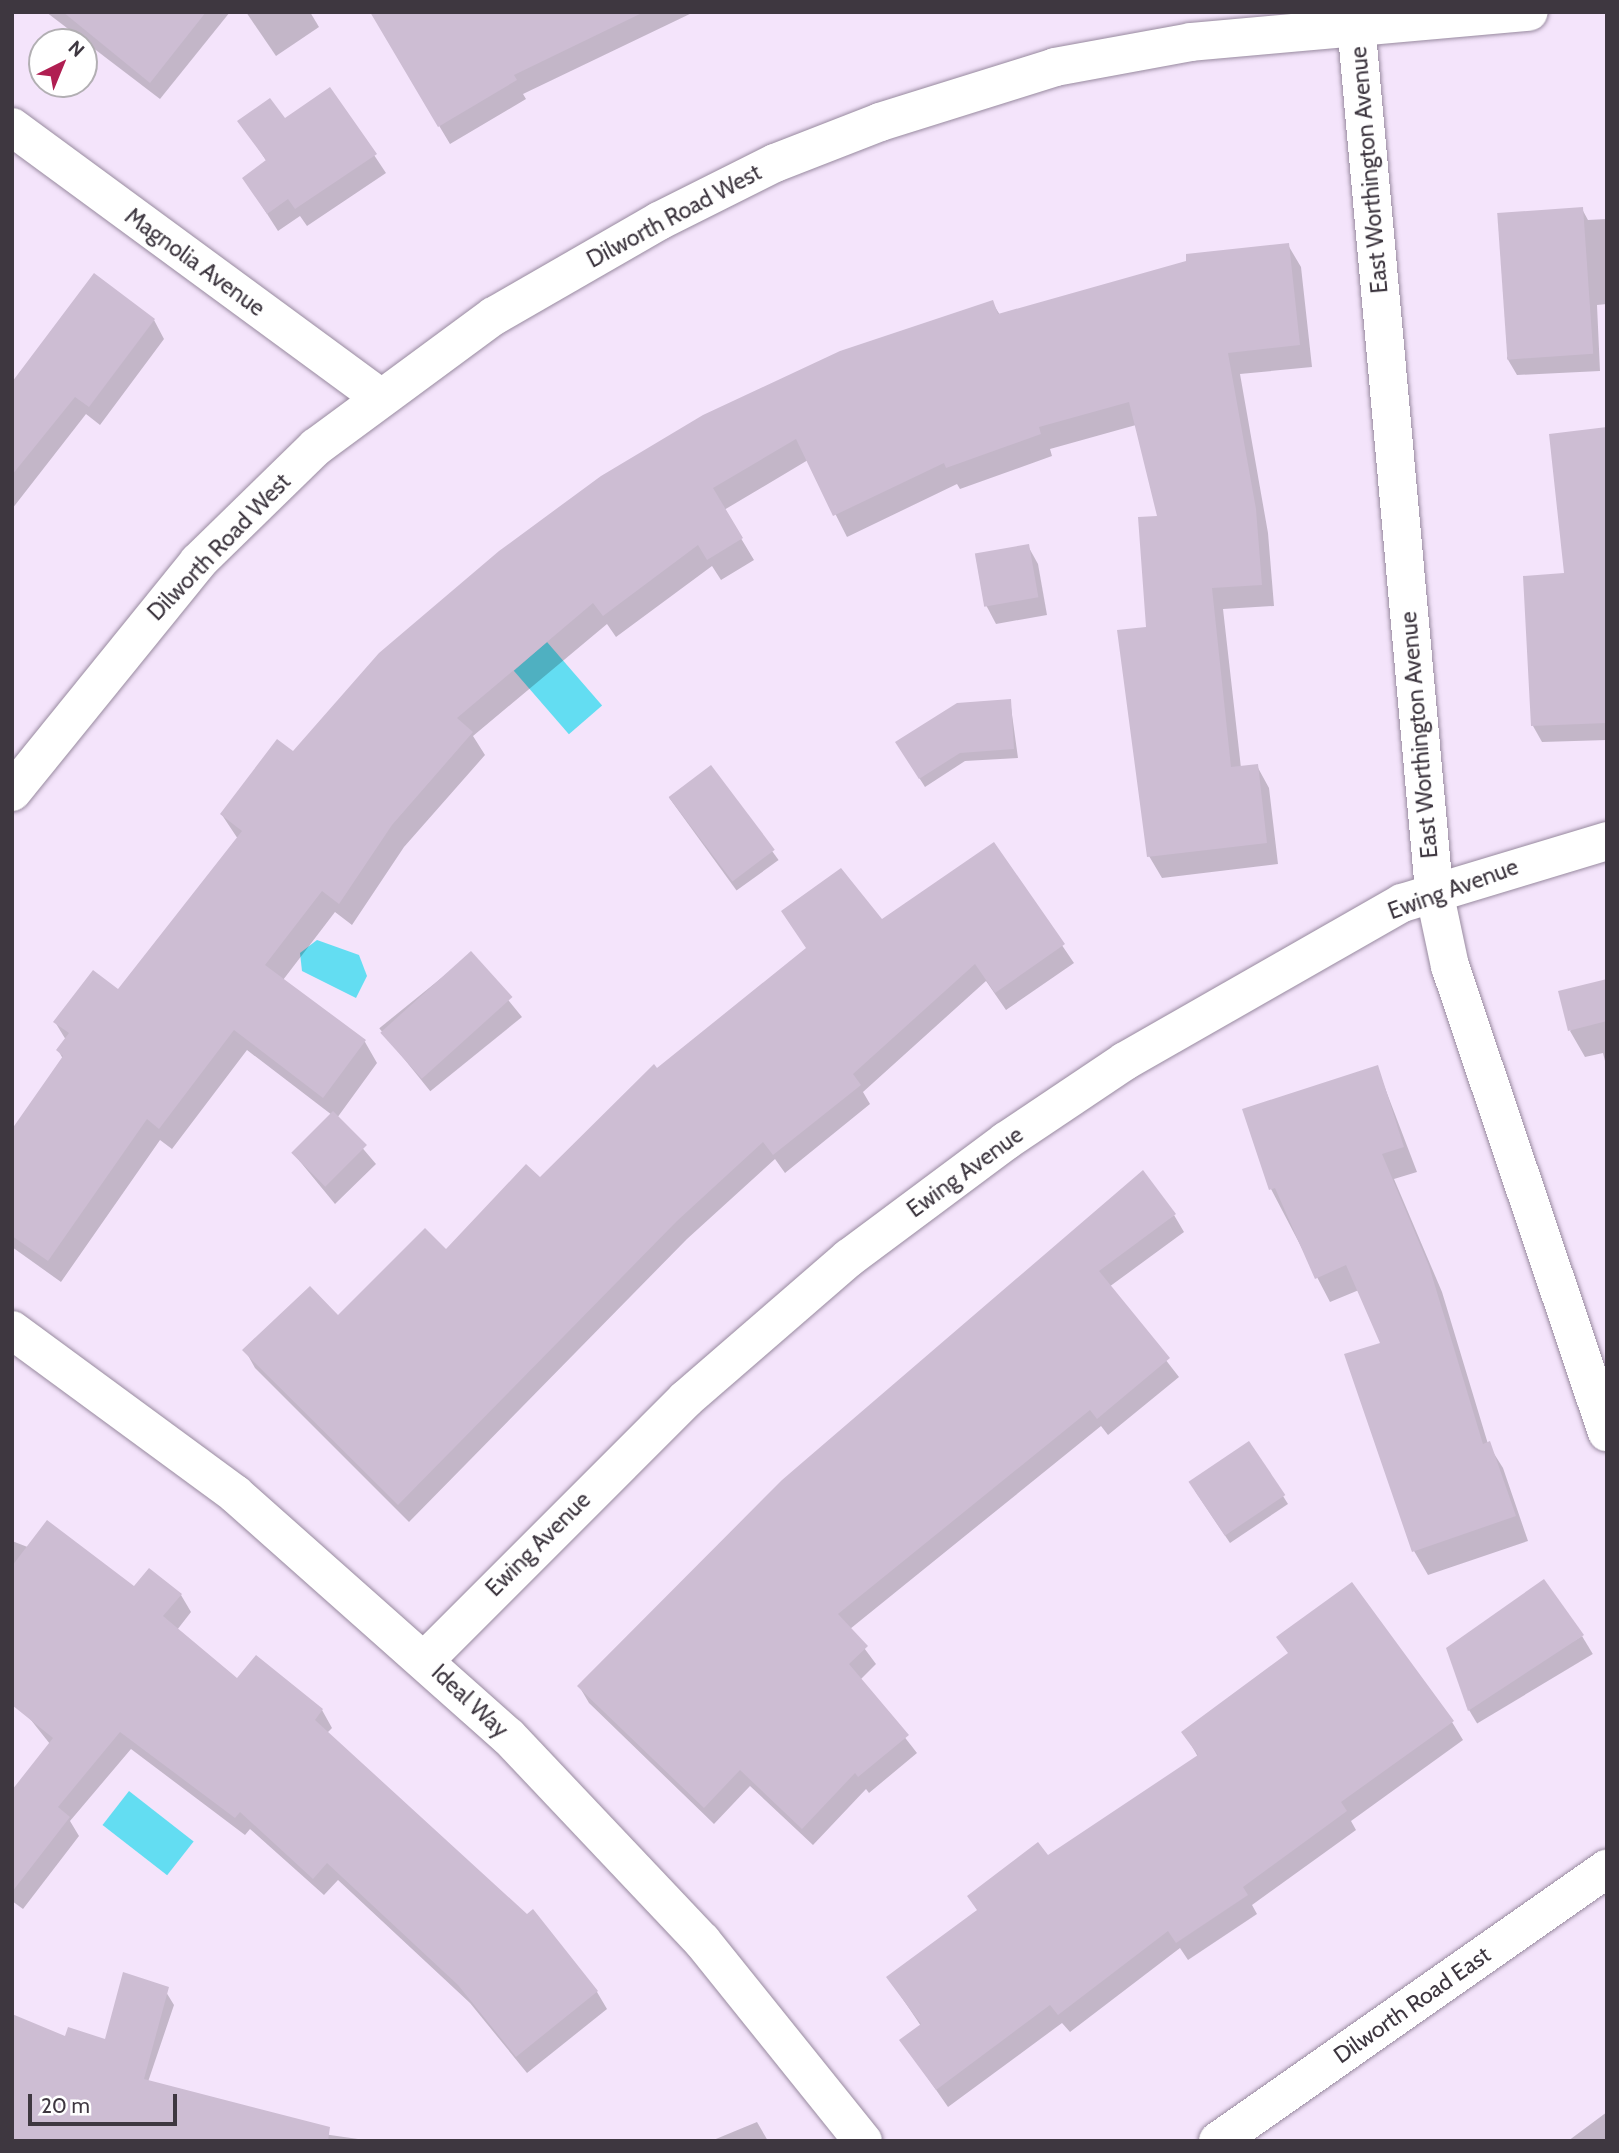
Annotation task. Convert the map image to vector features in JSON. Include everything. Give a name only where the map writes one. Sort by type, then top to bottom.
[{"type":"street","name":"Dilworth Road West","points":[[12,792],[198,562],[378,396],[494,316],[650,226],[775,163],[880,122],[1055,67],[1191,42],[1356,20],[1529,12]]},
{"type":"street","name":"East Worthington Avenue","points":[[1356,20],[1434,891],[1450,966],[1607,1432]]},
{"type":"street","name":"Magnolia Avenue","points":[[12,127],[378,396]]},
{"type":"street","name":"Ewing Avenue","points":[[426,1659],[680,1405],[849,1258],[1125,1061],[1290,962],[1434,891],[1607,841]]},
{"type":"street","name":"Ideal Way","points":[[12,1330],[235,1494],[426,1659],[657,1890],[863,2141]]},
{"type":"street","name":"Dilworth Road East","points":[[1218,2141],[1607,1869]]},
{"type":"water","points":[[547,642],[602,705],[569,734],[514,671]]},
{"type":"water","points":[[317,940],[359,955],[367,976],[356,998],[302,971],[300,953]]},
{"type":"water","points":[[129,1791],[194,1841],[167,1875],[103,1825]]},
{"type":"building","points":[[63,12],[206,12],[150,83],[98,41],[98,28],[83,28]]},
{"type":"building","points":[[370,12],[644,12],[514,75],[517,80],[438,127]]},
{"type":"building","points":[[330,87],[377,154],[295,209],[288,199],[267,214],[242,178],[266,160],[237,121],[270,98],[285,118]]},
{"type":"building","points":[[1583,207],[1593,354],[1507,360],[1497,213]]},
{"type":"building","points":[[1289,243],[1300,345],[1228,353],[1256,509],[1262,585],[1212,588],[1231,767],[1258,764],[1267,843],[1147,857],[1117,630],[1146,627],[1138,517],[1157,516],[1129,402],[1039,427],[1041,434],[946,468],[944,463],[833,516],[796,439],[713,488],[743,538],[707,560],[698,545],[603,616],[593,603],[457,718],[473,732],[392,825],[339,904],[322,891],[265,965],[366,1040],[323,1098],[234,1030],[159,1129],[147,1119],[48,1261],[12,1236],[12,1129],[63,1056],[56,1050],[69,1033],[53,1022],[93,970],[118,989],[242,831],[220,814],[277,739],[293,751],[379,653],[499,551],[601,476],[703,415],[840,351],[993,300],[998,314],[1186,261],[1186,254]]},
{"type":"building","points":[[94,273],[155,319],[89,407],[75,397],[12,475],[12,382]]},
{"type":"building","points":[[1607,427],[1607,723],[1531,726],[1523,576],[1564,573],[1549,434]]},
{"type":"building","points":[[1029,544],[1038,597],[984,607],[975,554]]},
{"type":"building","points":[[1011,699],[1014,749],[960,753],[919,779],[895,742],[957,703]]},
{"type":"building","points":[[711,765],[775,850],[732,882],[669,797]]},
{"type":"building","points":[[994,842],[1065,944],[995,993],[975,964],[853,1074],[861,1085],[773,1155],[763,1142],[677,1221],[398,1505],[242,1350],[310,1286],[338,1315],[425,1228],[446,1249],[526,1164],[540,1177],[654,1064],[657,1068],[806,948],[781,911],[841,868],[882,919]]},
{"type":"building","points":[[471,951],[512,997],[422,1079],[380,1033]]},
{"type":"building","points":[[1607,979],[1607,1021],[1568,1031],[1558,991]]},
{"type":"building","points":[[1378,1065],[1404,1147],[1382,1154],[1429,1266],[1483,1444],[1490,1441],[1516,1516],[1412,1552],[1344,1354],[1380,1343],[1346,1265],[1315,1279],[1275,1188],[1269,1190],[1242,1109]]},
{"type":"building","points":[[333,1111],[367,1145],[325,1187],[291,1153]]},
{"type":"building","points":[[1143,1170],[1176,1214],[1099,1271],[1170,1358],[1097,1419],[1090,1410],[838,1614],[868,1646],[849,1664],[909,1735],[858,1777],[855,1773],[802,1829],[740,1770],[704,1808],[577,1686],[782,1480]]},
{"type":"building","points":[[1249,1441],[1285,1495],[1225,1536],[1188,1482]]},
{"type":"building","points":[[47,1520],[134,1586],[149,1568],[182,1594],[163,1616],[237,1678],[256,1655],[323,1709],[315,1720],[527,1914],[533,1909],[598,1991],[516,2057],[458,1985],[327,1863],[313,1879],[240,1812],[235,1818],[120,1732],[58,1807],[70,1817],[12,1892],[12,1790],[53,1738],[12,1705],[12,1566]]},
{"type":"building","points":[[1544,1579],[1584,1635],[1468,1711],[1446,1648]]},
{"type":"building","points":[[1352,1582],[1454,1721],[1341,1802],[1347,1811],[1243,1887],[1248,1895],[1176,1943],[1168,1931],[1058,2015],[1050,2005],[936,2090],[899,2040],[921,2024],[886,1977],[977,1910],[967,1896],[1038,1842],[1048,1855],[1198,1755],[1181,1732],[1288,1653],[1276,1637]]},
{"type":"building","points":[[123,1972],[169,1987],[144,2079],[330,2127],[328,2141],[12,2141],[12,2014],[65,2036],[68,2027],[105,2039]]}]
